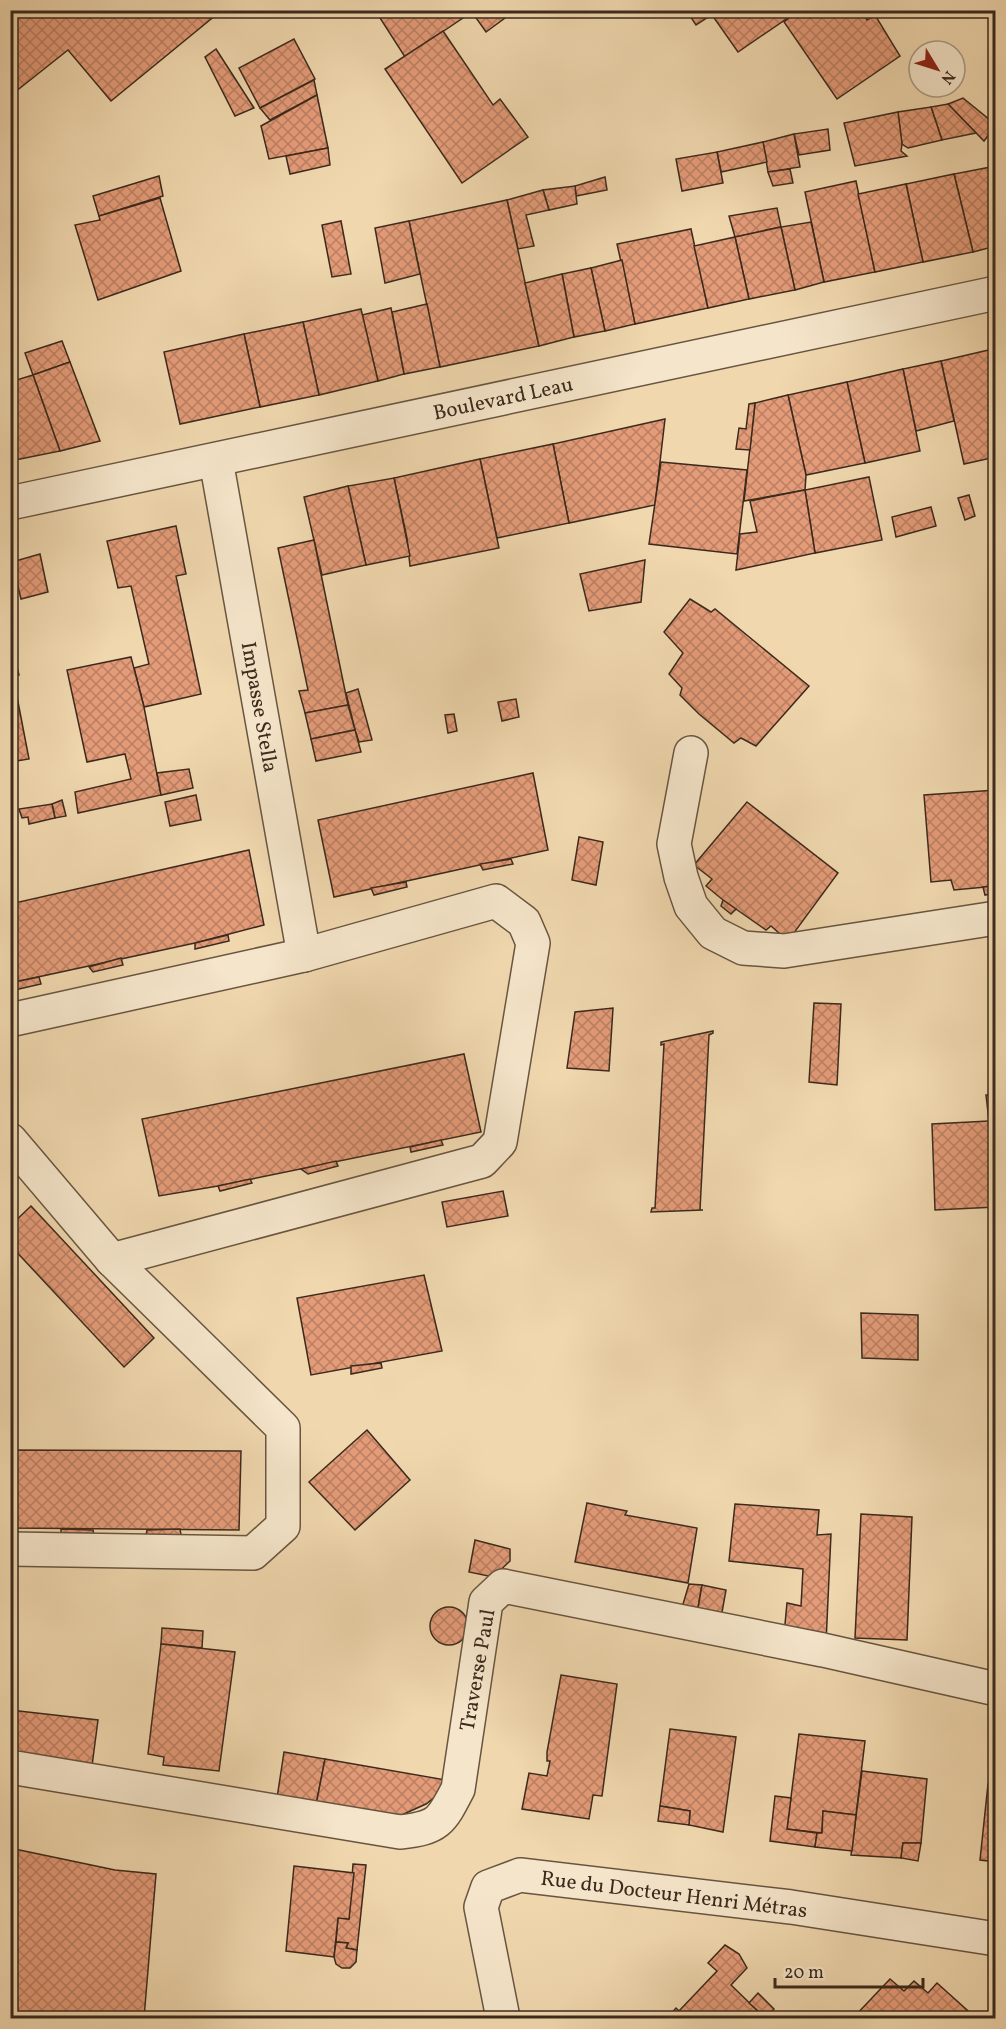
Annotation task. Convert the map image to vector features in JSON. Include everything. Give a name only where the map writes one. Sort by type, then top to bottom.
[{"type":"street","name":"Boulevard Leau","points":[[10,503],[996,293]]},
{"type":"street","name":"Impasse Stella","points":[[216,460],[304,955]]},
{"type":"street","points":[[691,753],[674,844],[681,877],[691,906],[713,933],[743,948],[784,951],[996,918]]},
{"type":"street","points":[[10,1020],[304,955],[496,901],[524,922],[533,943],[500,1142],[482,1161],[112,1260]]},
{"type":"street","points":[[10,1140],[112,1260],[283,1428],[283,1526],[253,1553],[10,1549]]},
{"type":"street","name":"Traverse Paul","points":[[10,1767],[400,1832],[424,1830],[444,1816],[458,1790],[486,1602],[503,1586],[824,1650],[996,1689]]},
{"type":"street","name":"Rue du Docteur Henri Métras","points":[[503,2019],[481,1907],[488,1887],[520,1875],[791,1907],[996,1939]]},
{"type":"building","points":[[10,10],[222,10],[111,101],[68,50],[10,96]]},
{"type":"building","points":[[391,10],[516,10],[486,32],[472,12],[405,57],[380,18]]},
{"type":"building","points":[[686,10],[719,10],[696,25]]},
{"type":"building","points":[[719,10],[793,10],[795,13],[738,52],[712,15]]},
{"type":"building","points":[[799,10],[861,10],[867,20],[875,15],[900,56],[837,99],[784,22]]},
{"type":"building","points":[[443,31],[493,105],[500,99],[528,137],[462,183],[385,69]]},
{"type":"building","points":[[294,39],[315,79],[260,108],[239,68]]},
{"type":"building","points":[[216,49],[254,108],[235,116],[205,57]]},
{"type":"building","points":[[314,80],[317,95],[270,120],[260,108]]},
{"type":"building","points":[[317,95],[328,148],[269,159],[261,126]]},
{"type":"building","points":[[964,99],[996,125],[984,141],[948,104]]},
{"type":"building","points":[[948,104],[976,133],[942,140],[931,107]]},
{"type":"building","points":[[931,107],[942,140],[908,148],[902,144],[898,112]]},
{"type":"building","points":[[898,112],[901,151],[907,156],[855,166],[844,123]]},
{"type":"building","points":[[828,129],[830,150],[799,155],[794,134]]},
{"type":"building","points":[[794,134],[800,167],[768,172],[763,142]]},
{"type":"building","points":[[763,142],[767,162],[721,172],[717,152]]},
{"type":"building","points":[[328,148],[330,165],[290,174],[286,156]]},
{"type":"building","points":[[717,152],[723,183],[682,191],[676,159]]},
{"type":"building","points":[[996,166],[996,246],[973,252],[954,174]]},
{"type":"building","points":[[790,169],[793,183],[773,186],[768,172]]},
{"type":"building","points":[[954,174],[973,252],[923,262],[906,184]]},
{"type":"building","points":[[159,176],[163,196],[99,216],[93,196]]},
{"type":"building","points":[[605,177],[607,190],[576,196],[575,186]]},
{"type":"building","points":[[856,181],[875,272],[824,282],[805,192]]},
{"type":"building","points":[[906,184],[923,262],[875,272],[858,194]]},
{"type":"building","points":[[575,186],[577,204],[549,210],[543,190]]},
{"type":"building","points":[[543,190],[549,210],[526,215],[534,246],[518,249],[507,200]]},
{"type":"building","points":[[160,198],[181,271],[98,300],[75,225],[100,220],[99,216]]},
{"type":"building","points":[[507,200],[539,346],[440,367],[409,221]]},
{"type":"building","points":[[777,208],[781,227],[735,237],[729,216]]},
{"type":"building","points":[[341,221],[351,274],[332,277],[322,225]]},
{"type":"building","points":[[409,221],[420,274],[385,283],[375,228]]},
{"type":"building","points":[[811,222],[824,282],[795,290],[781,227]]},
{"type":"building","points":[[781,227],[795,290],[749,299],[735,237]]},
{"type":"building","points":[[691,229],[708,308],[635,324],[617,244]]},
{"type":"building","points":[[735,237],[749,299],[708,308],[694,246]]},
{"type":"building","points":[[622,260],[635,324],[605,331],[591,268]]},
{"type":"building","points":[[591,268],[605,331],[574,337],[562,274]]},
{"type":"building","points":[[562,274],[574,337],[539,346],[525,283]]},
{"type":"building","points":[[427,304],[440,367],[404,374],[392,312]]},
{"type":"building","points":[[391,308],[404,374],[378,381],[362,315]]},
{"type":"building","points":[[361,309],[378,381],[319,395],[303,322]]},
{"type":"building","points":[[303,322],[319,395],[260,407],[244,334]]},
{"type":"building","points":[[244,334],[260,407],[180,424],[164,352]]},
{"type":"building","points":[[62,341],[70,362],[33,375],[25,353]]},
{"type":"building","points":[[993,349],[996,361],[996,457],[964,464],[941,361]]},
{"type":"building","points":[[941,361],[954,421],[916,431],[903,369]]},
{"type":"building","points":[[70,362],[100,441],[60,451],[33,375]]},
{"type":"building","points":[[903,369],[920,451],[865,463],[847,382]]},
{"type":"building","points":[[33,375],[60,451],[10,461],[10,382]]},
{"type":"building","points":[[847,382],[865,463],[806,475],[788,395]]},
{"type":"building","points":[[788,395],[806,475],[805,490],[744,501],[755,403]]},
{"type":"building","points":[[755,403],[750,450],[736,449],[739,428],[746,429],[749,404]]},
{"type":"building","points":[[665,419],[655,505],[569,523],[553,444]]},
{"type":"building","points":[[553,444],[569,523],[497,538],[480,459]]},
{"type":"building","points":[[480,459],[499,548],[410,566],[407,538],[394,478]]},
{"type":"building","points":[[661,462],[747,470],[737,554],[649,544]]},
{"type":"building","points":[[869,477],[882,540],[815,553],[805,490]]},
{"type":"building","points":[[394,478],[410,556],[366,565],[348,486]]},
{"type":"building","points":[[348,486],[366,565],[322,575],[304,497]]},
{"type":"building","points":[[805,490],[815,553],[736,570],[740,534],[757,532],[750,501]]},
{"type":"building","points":[[969,495],[975,516],[965,520],[958,498]]},
{"type":"building","points":[[931,507],[936,526],[896,537],[892,517]]},
{"type":"building","points":[[176,526],[186,574],[176,576],[201,694],[144,707],[134,668],[149,664],[131,586],[118,588],[107,541]]},
{"type":"building","points":[[314,540],[348,705],[305,713],[299,691],[308,690],[278,548]]},
{"type":"building","points":[[40,554],[48,592],[21,599],[12,562]]},
{"type":"building","points":[[645,560],[641,602],[589,611],[580,574]]},
{"type":"building","points":[[690,599],[711,612],[715,609],[809,686],[756,746],[741,738],[734,743],[680,695],[682,688],[669,674],[683,653],[664,632]]},
{"type":"building","points":[[10,642],[19,675],[13,676],[29,759],[10,762]]},
{"type":"building","points":[[131,657],[144,707],[161,795],[78,813],[75,792],[131,779],[125,754],[87,762],[67,670]]},
{"type":"building","points":[[358,689],[372,740],[359,742],[346,693]]},
{"type":"building","points":[[516,699],[519,717],[502,721],[498,702]]},
{"type":"building","points":[[348,705],[355,730],[311,739],[305,713]]},
{"type":"building","points":[[454,714],[457,731],[448,733],[445,715]]},
{"type":"building","points":[[355,730],[361,752],[316,761],[311,739]]},
{"type":"building","points":[[189,769],[193,788],[161,795],[157,773]]},
{"type":"building","points":[[533,773],[548,850],[334,897],[318,820]]},
{"type":"building","points":[[996,790],[996,886],[954,890],[951,880],[931,882],[924,795]]},
{"type":"building","points":[[196,795],[201,820],[170,826],[165,802]]},
{"type":"building","points":[[62,800],[66,816],[55,818],[52,804]]},
{"type":"building","points":[[747,802],[838,873],[788,941],[771,926],[766,930],[723,900],[706,886],[712,879],[694,865]]},
{"type":"building","points":[[52,804],[55,818],[29,824],[28,817],[22,818],[19,809]]},
{"type":"building","points":[[579,837],[603,842],[596,885],[572,880]]},
{"type":"building","points":[[249,850],[264,925],[195,943],[10,983],[10,904]]},
{"type":"building","points":[[511,859],[513,864],[483,870],[480,864]]},
{"type":"building","points":[[406,882],[407,887],[374,895],[371,888]]},
{"type":"building","points":[[994,886],[995,893],[985,895],[983,887]]},
{"type":"building","points":[[723,900],[736,909],[731,914],[721,906]]},
{"type":"building","points":[[228,935],[229,941],[195,949],[195,943]]},
{"type":"building","points":[[121,958],[123,965],[93,972],[89,967]]},
{"type":"building","points":[[39,977],[41,984],[10,991],[10,983]]},
{"type":"building","points":[[814,1003],[841,1004],[837,1085],[809,1082]]},
{"type":"building","points":[[613,1008],[609,1071],[567,1068],[575,1012]]},
{"type":"building","points":[[713,1031],[709,1035],[700,1210],[703,1210],[651,1212],[652,1208],[655,1208],[664,1044],[661,1045],[661,1042]]},
{"type":"building","points":[[464,1054],[481,1132],[159,1196],[142,1119]]},
{"type":"building","points":[[986,1095],[996,1095],[996,1121],[989,1121]]},
{"type":"building","points":[[996,1121],[996,1207],[935,1210],[932,1124]]},
{"type":"building","points":[[441,1140],[443,1145],[411,1152],[410,1147]]},
{"type":"building","points":[[336,1161],[338,1166],[308,1174],[301,1169]]},
{"type":"building","points":[[250,1179],[252,1183],[220,1191],[218,1186]]},
{"type":"building","points":[[503,1191],[508,1216],[447,1227],[442,1202]]},
{"type":"building","points":[[31,1206],[154,1338],[124,1367],[10,1245],[10,1226]]},
{"type":"building","points":[[424,1275],[442,1351],[311,1375],[297,1298]]},
{"type":"building","points":[[861,1313],[918,1315],[918,1360],[862,1358]]},
{"type":"building","points":[[381,1363],[382,1368],[351,1374],[351,1366]]},
{"type":"building","points":[[367,1430],[410,1480],[355,1530],[309,1482]]},
{"type":"building","points":[[10,1450],[241,1451],[239,1530],[10,1528]]},
{"type":"building","points":[[587,1503],[627,1511],[625,1515],[697,1528],[688,1583],[575,1562]]},
{"type":"building","points":[[735,1504],[819,1510],[817,1535],[831,1534],[826,1643],[784,1635],[787,1603],[801,1606],[803,1569],[729,1561]]},
{"type":"building","points":[[861,1514],[912,1517],[907,1640],[855,1638]]},
{"type":"building","points":[[61,1529],[93,1530],[94,1535],[61,1535]]},
{"type":"building","points":[[180,1529],[181,1535],[146,1535],[147,1530]]},
{"type":"building","points":[[475,1540],[510,1549],[510,1561],[493,1577],[469,1572]]},
{"type":"building","points":[[689,1584],[702,1585],[697,1614],[681,1611]]},
{"type":"building","points":[[702,1585],[726,1590],[721,1618],[697,1614]]},
{"type":"building","points":[[449,1607],[463,1612],[468,1626],[463,1640],[449,1645],[435,1640],[430,1626],[435,1612]]},
{"type":"building","points":[[162,1628],[203,1631],[202,1648],[161,1644]]},
{"type":"building","points":[[161,1644],[235,1652],[219,1771],[163,1765],[164,1757],[148,1754]]},
{"type":"building","points":[[561,1675],[617,1684],[602,1796],[593,1795],[589,1819],[522,1809],[529,1773],[547,1776],[550,1761],[547,1761],[547,1752]]},
{"type":"building","points":[[10,1710],[98,1720],[92,1766],[10,1752]]},
{"type":"building","points":[[670,1729],[736,1737],[723,1832],[689,1825],[690,1811],[660,1806]]},
{"type":"building","points":[[799,1734],[865,1741],[856,1815],[823,1811],[822,1833],[787,1829]]},
{"type":"building","points":[[284,1752],[325,1759],[316,1805],[277,1798]]},
{"type":"building","points":[[325,1759],[446,1780],[445,1789],[426,1804],[395,1818],[316,1805]]},
{"type":"building","points":[[862,1771],[927,1779],[921,1843],[903,1843],[901,1858],[851,1855]]},
{"type":"building","points":[[988,1784],[996,1785],[996,1862],[980,1860]]},
{"type":"building","points":[[775,1796],[791,1798],[787,1829],[817,1833],[815,1847],[770,1841]]},
{"type":"building","points":[[660,1806],[690,1811],[689,1825],[658,1821]]},
{"type":"building","points":[[823,1811],[856,1815],[852,1851],[815,1847],[817,1833],[822,1833]]},
{"type":"building","points":[[903,1843],[921,1843],[918,1861],[901,1858]]},
{"type":"building","points":[[10,1848],[115,1870],[156,1874],[144,2018],[10,2018]]},
{"type":"building","points":[[353,1864],[366,1865],[357,1950],[346,1948],[348,1943],[336,1942],[338,1918],[349,1919]]},
{"type":"building","points":[[294,1866],[354,1873],[349,1919],[338,1918],[334,1957],[286,1951]]},
{"type":"building","points":[[336,1942],[348,1943],[346,1948],[357,1950],[356,1962],[350,1968],[342,1968],[336,1964],[334,1957]]},
{"type":"building","points":[[725,1945],[739,1954],[747,1968],[731,1985],[765,2018],[686,2018],[679,2011],[717,1971],[708,1963]]},
{"type":"building","points":[[890,1979],[904,1991],[914,1981],[928,1993],[937,1983],[976,2018],[853,2018]]},
{"type":"building","points":[[758,1993],[774,2009],[766,2018],[749,2003]]},
{"type":"building","points":[[676,2008],[686,2018],[667,2018]]},
{"type":"building","points":[[294,2014],[305,2015],[357,2018],[294,2018]]}]
